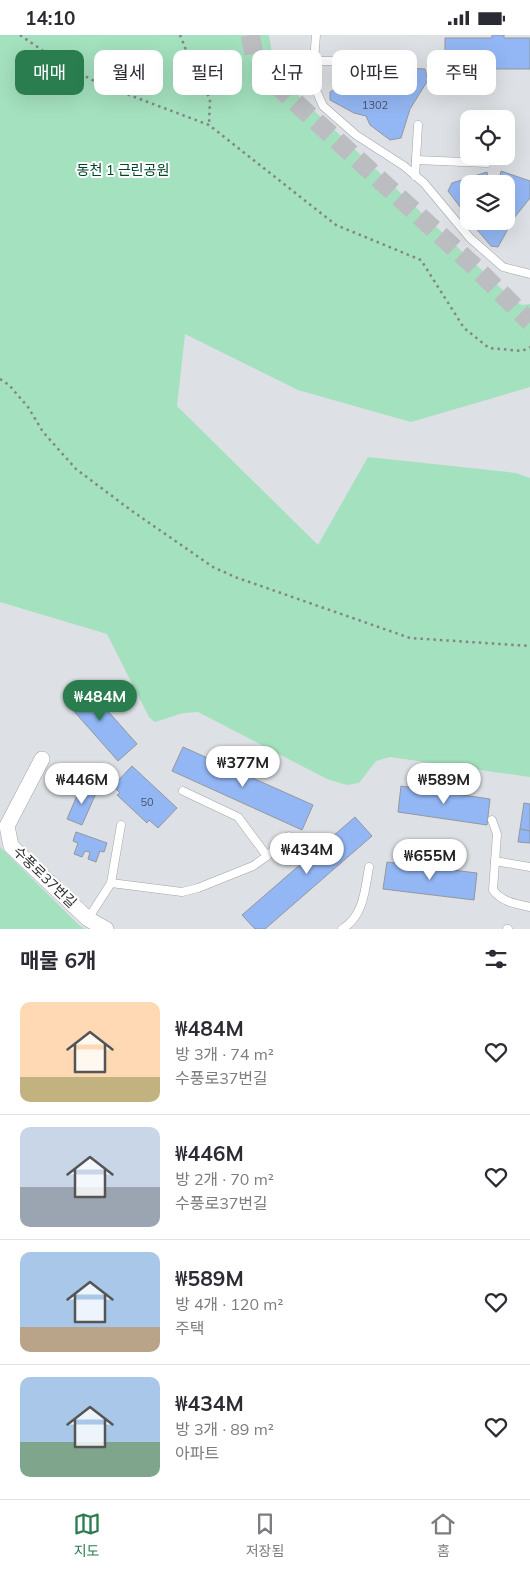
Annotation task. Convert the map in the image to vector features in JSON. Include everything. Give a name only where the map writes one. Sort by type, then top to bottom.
[{"type":"street","name":"수풍로37번길","points":[[42,759],[7,826],[11,846],[88,919],[106,929]]},
{"type":"lane","points":[[315,50],[316,35]]},
{"type":"lane","points":[[318,95],[323,106],[356,135],[415,176],[442,202],[470,238],[486,253],[503,267],[530,274]]},
{"type":"lane","points":[[415,176],[418,125]]},
{"type":"lane","points":[[416,160],[460,162]]},
{"type":"lane","points":[[183,791],[238,817],[267,856]]},
{"type":"lane","points":[[492,820],[497,834],[493,890],[498,897],[530,907]]},
{"type":"lane","points":[[88,919],[111,883],[121,825]]},
{"type":"lane","points":[[111,883],[182,891],[198,888],[234,875],[267,856],[289,836]]},
{"type":"lane","points":[[495,861],[530,867]]},
{"type":"lane","points":[[342,929],[355,920],[360,910],[369,867]]},
{"type":"path","points":[[20,35],[62,64],[100,84],[209,125],[336,225],[421,260],[464,329],[489,347],[522,351],[530,347]]},
{"type":"path","points":[[180,35],[192,65],[210,99],[209,125]]},
{"type":"path","points":[[0,379],[9,385],[22,399],[43,432],[76,469],[132,511],[213,567],[235,577],[410,637],[530,646]]},
{"type":"green space","name":"동천 1 근린공원","points":[[0,35],[269,35],[271,50],[252,50],[252,95],[298,95],[511,298],[522,305],[530,304],[530,387],[411,422],[298,390],[185,334],[177,406],[318,545],[368,457],[516,473],[530,478],[530,777],[390,757],[376,761],[359,783],[347,785],[327,779],[198,712],[183,713],[155,722],[149,717],[107,634],[0,602]]},
{"type":"green space","points":[[0,847],[80,926],[85,929],[0,929]]},
{"type":"building","points":[[492,35],[504,35],[504,38],[530,38],[530,69],[496,69],[496,50],[445,50],[445,38],[492,38]]},
{"type":"building","points":[[417,69],[425,69],[427,76],[427,82],[410,109],[401,138],[390,140],[370,125],[366,116],[354,113],[330,100],[330,92],[332,91],[332,95],[417,95]]},
{"type":"building","points":[[501,171],[513,175],[500,175]]},
{"type":"building","points":[[515,176],[530,181],[530,198],[515,217]]},
{"type":"building","points":[[460,180],[460,207],[448,191],[452,183]]},
{"type":"building","points":[[477,230],[507,230],[498,247],[491,246]]},
{"type":"building","points":[[83,683],[137,744],[118,761],[64,700]]},
{"type":"building","points":[[183,747],[313,805],[302,830],[172,771]]},
{"type":"building","points":[[132,766],[177,808],[158,828],[149,820],[147,823],[117,795],[120,793],[113,786]]},
{"type":"building","points":[[82,784],[97,791],[82,825],[67,819]]},
{"type":"building","points":[[401,786],[490,799],[487,825],[398,812]]},
{"type":"building","points":[[524,803],[530,804],[530,831],[520,829]]},
{"type":"building","points":[[355,817],[372,836],[265,929],[255,929],[242,915]]},
{"type":"building","points":[[520,829],[530,831],[530,843],[518,842]]},
{"type":"building","points":[[76,832],[107,843],[104,852],[100,851],[96,862],[88,859],[90,852],[85,851],[82,857],[74,854],[78,843],[73,841]]},
{"type":"building","points":[[387,862],[477,873],[474,900],[383,889]]},
{"type":"tunnel","points":[[250,35],[255,58],[283,91],[475,267],[530,322]]}]
